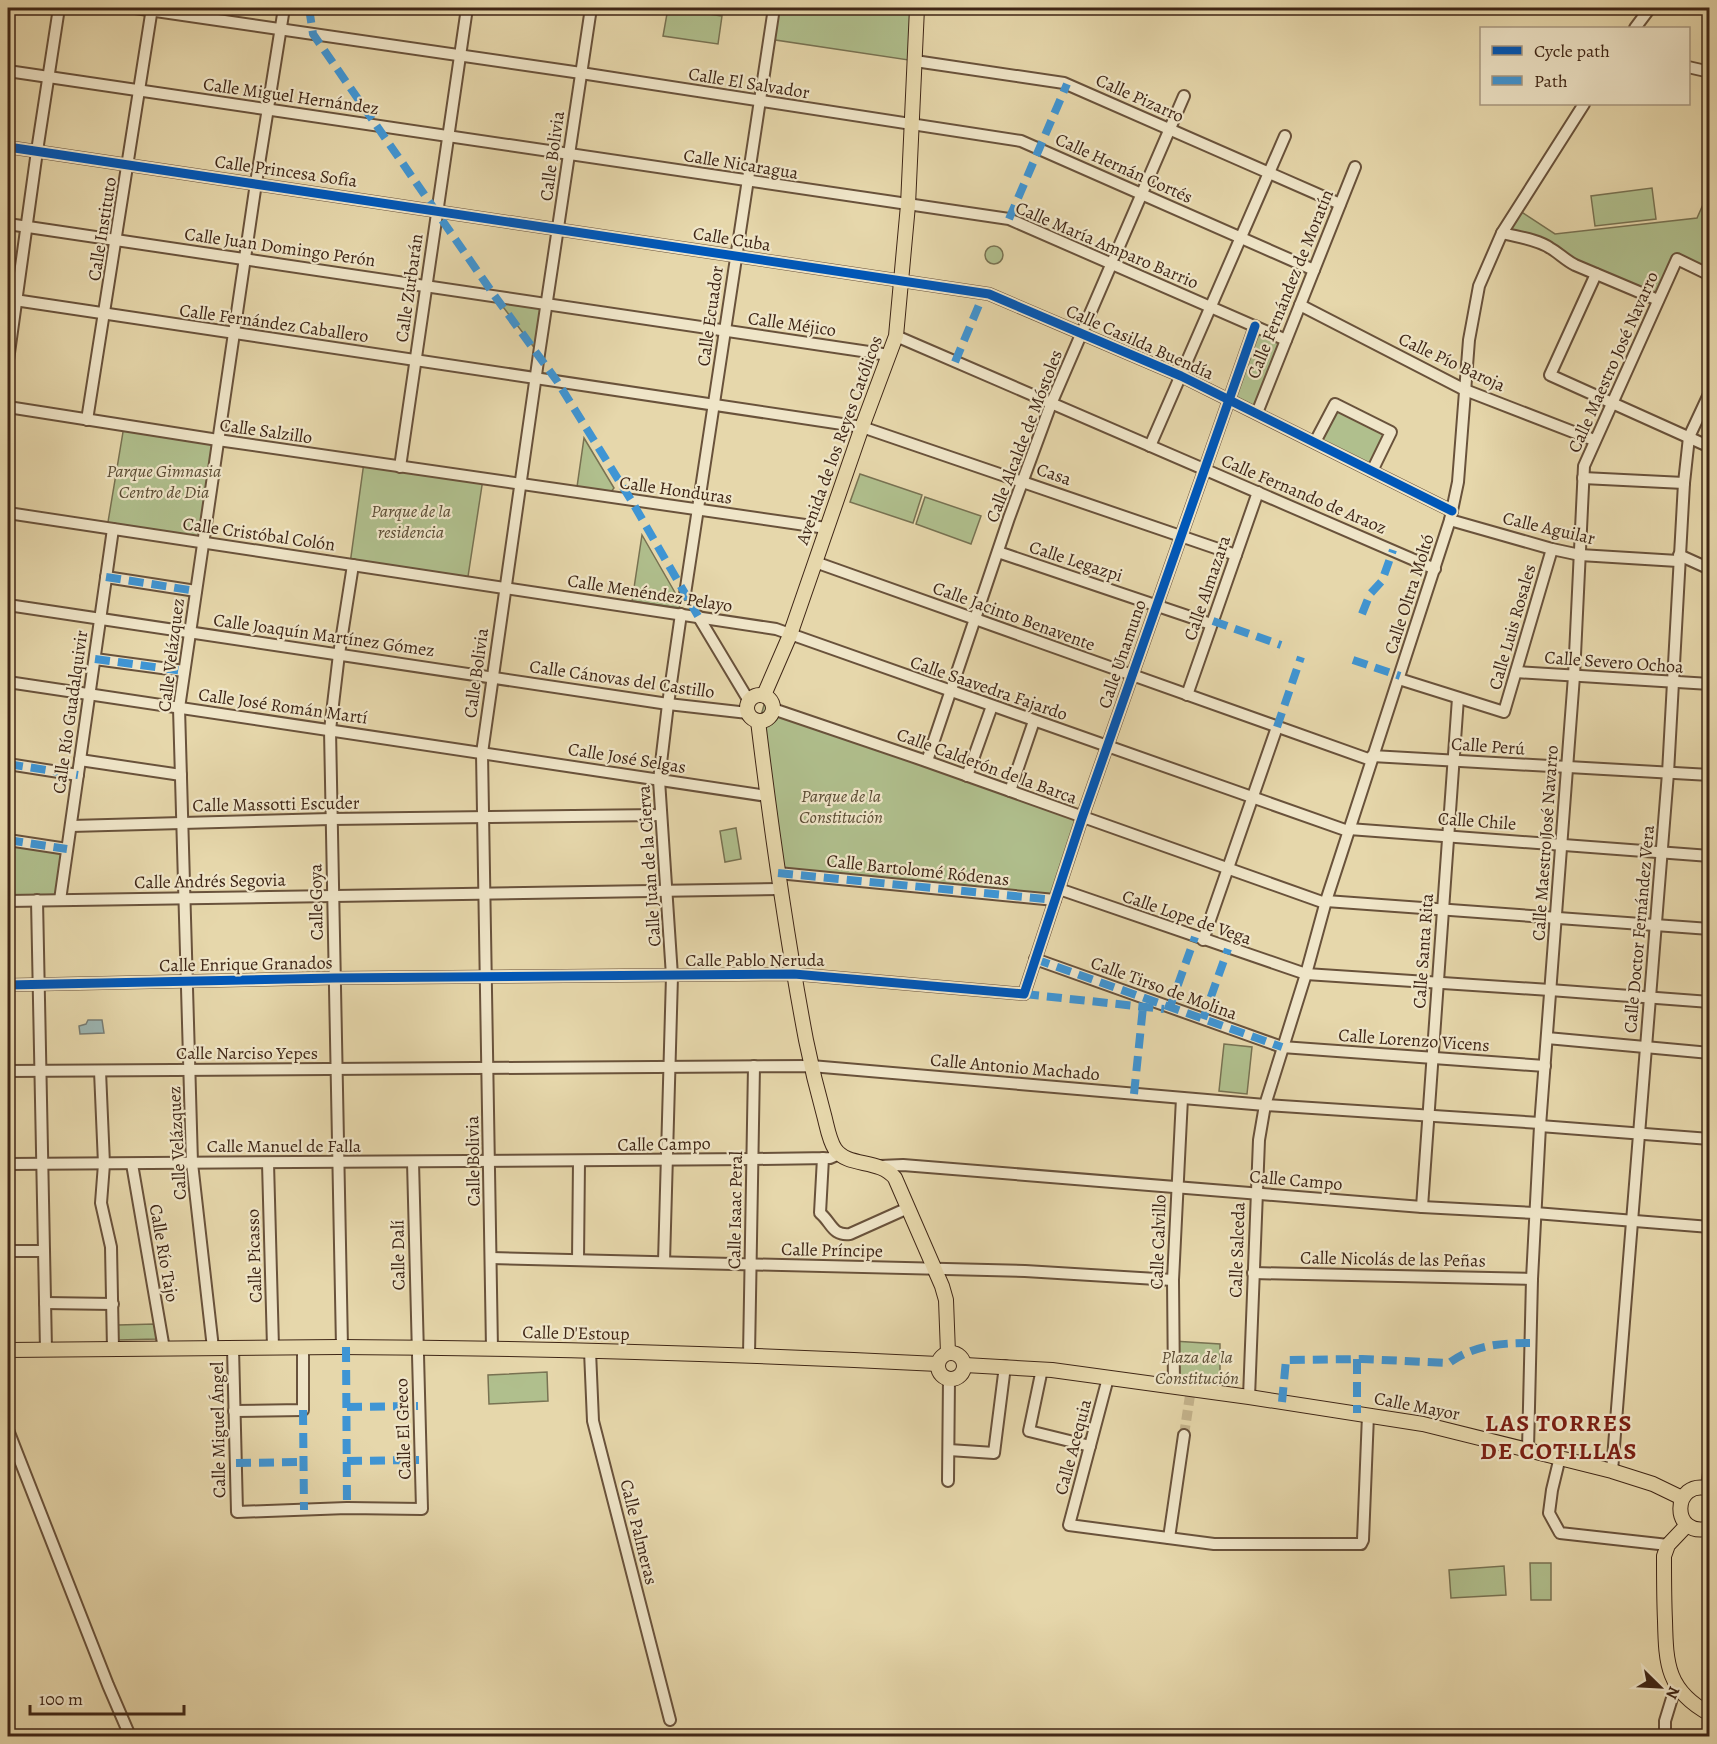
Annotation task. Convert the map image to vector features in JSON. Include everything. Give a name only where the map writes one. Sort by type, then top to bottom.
[{"type":"main road","name":"Avenida de los Reyes Católicos","points":[[764,695],[790,635],[826,528],[896,336],[908,205],[917,8]]},
{"type":"main road","points":[[752,712],[770,716],[773,708],[771,700],[764,695],[755,695],[752,712],[794,974],[811,1066],[829,1135],[839,1154],[880,1166],[895,1178],[936,1269],[946,1300],[948,1353]]},
{"type":"main road","name":"Calle D'Estoup","points":[[8,1350],[273,1347],[492,1349],[749,1355],[938,1364]]},
{"type":"main road","points":[[948,1353],[958,1354],[964,1365],[959,1376],[949,1379],[940,1373],[938,1364],[942,1356],[948,1353]]},
{"type":"main road","name":"Calle Mayor","points":[[964,1365],[1042,1369],[1174,1386],[1423,1424],[1560,1457],[1653,1484],[1682,1498]]},
{"type":"main road","points":[[1708,1489],[1693,1489],[1682,1498],[1680,1511],[1687,1525],[1697,1530],[1710,1528]]},
{"type":"main road","points":[[1687,1525],[1668,1545],[1664,1556],[1665,1658],[1676,1685],[1689,1699],[1710,1714]]},
{"type":"street","points":[[8,360],[12,300],[27,227],[59,8]]},
{"type":"street","name":"Calle El Salvador","points":[[135,8],[912,124]]},
{"type":"street","name":"Calle Velázquez","points":[[213,1348],[192,1163],[179,708],[284,8]]},
{"type":"street","name":"Calle Zurbarán","points":[[400,467],[467,8]]},
{"type":"street","name":"Calle Bolivia","points":[[492,1349],[482,753],[591,8]]},
{"type":"street","name":"Calle Ecuador","points":[[685,594],[774,8]]},
{"type":"street","points":[[1636,27],[1650,8]]},
{"type":"street","name":"Calle Instituto","points":[[87,420],[152,9]]},
{"type":"street","name":"Calle Pizarro","points":[[915,61],[1064,82],[1340,204]]},
{"type":"street","points":[[1690,66],[1710,72]]},
{"type":"street","name":"Calle Miguel Hernández","points":[[8,70],[569,154]]},
{"type":"street","name":"Calle Alcalde de Móstoles","points":[[927,761],[998,552],[1052,404],[1080,333],[1184,96]]},
{"type":"street","name":"Calle Oltra Moltó","points":[[1264,1106],[1306,974],[1325,902],[1451,515],[1458,482],[1469,340],[1479,285],[1502,233],[1583,105]]},
{"type":"street","name":"Calle Hernán Cortés","points":[[912,124],[1021,141],[1314,270]]},
{"type":"street","points":[[1150,447],[1285,136]]},
{"type":"street","name":"Calle Princesa Sofía","points":[[8,147],[559,229]]},
{"type":"street","name":"Calle Nicaragua","points":[[569,154],[908,205]]},
{"type":"street","name":"Calle Fernández de Moratín","points":[[1257,413],[1355,166]]},
{"type":"street","name":"Calle María Amparo Barrio","points":[[908,205],[1009,219],[1286,340]]},
{"type":"street","name":"Calle Juan Domingo Perón","points":[[8,224],[547,303]]},
{"type":"street","name":"Calle Cuba","points":[[559,229],[902,280]]},
{"type":"street","points":[[1502,233],[1551,248],[1562,258],[1658,300]]},
{"type":"street","name":"Calle Maestro José Navarro","points":[[1528,1449],[1532,1279],[1540,1124],[1574,676],[1584,466],[1677,260],[1710,275]]},
{"type":"street","points":[[1596,274],[1550,375],[1710,447]]},
{"type":"street","name":"Calle Casilda Buendía","points":[[902,280],[989,294],[1181,375],[1372,471],[1451,515]]},
{"type":"street","name":"Calle Fernández Caballero","points":[[12,300],[714,405]]},
{"type":"street","name":"Calle Méjico","points":[[547,303],[889,355]]},
{"type":"street","name":"Calle Pío Baroja","points":[[1300,305],[1465,390],[1594,440]]},
{"type":"street","name":"Calle Unamuno","points":[[1024,994],[1082,818],[1255,326]]},
{"type":"street","name":"Calle Fernando de Araoz","points":[[896,336],[1435,568]]},
{"type":"street","name":"Calle Doctor Fernández Vera","points":[[1612,1472],[1668,773],[1684,483],[1689,437],[1710,392]]},
{"type":"street","points":[[1315,442],[1335,404],[1391,432],[1372,471]]},
{"type":"street","name":"Casa","points":[[714,405],[862,427],[1236,555]]},
{"type":"street","name":"Calle Salzillo","points":[[8,407],[521,484]]},
{"type":"street","points":[[1583,478],[1684,483]]},
{"type":"street","name":"Calle Honduras","points":[[521,484],[826,528]]},
{"type":"street","name":"Calle Almazara","points":[[1187,694],[1258,492]]},
{"type":"street","name":"Calle Cristóbal Colón","points":[[8,513],[505,588]]},
{"type":"street","name":"Calle Aguilar","points":[[1451,515],[1552,549],[1580,555],[1679,558],[1710,569]]},
{"type":"street","name":"Calle Río Guadalquivir","points":[[60,900],[113,529]]},
{"type":"street","name":"Calle Luis Rosales","points":[[1399,679],[1504,712],[1552,549]]},
{"type":"street","name":"Calle Legazpi","points":[[998,552],[1211,624]]},
{"type":"street","name":"Calle Jacinto Benavente","points":[[815,562],[1277,727],[1372,758]]},
{"type":"street","name":"Calle Goya","points":[[342,1347],[330,730],[353,565]]},
{"type":"street","points":[[106,577],[196,591]]},
{"type":"street","name":"Calle Menéndez Pelayo","points":[[505,588],[698,616],[776,629],[790,635]]},
{"type":"street","name":"Calle Joaquín Martínez Gómez","points":[[8,605],[492,677]]},
{"type":"street","name":"Calle Juan de la Cierva","points":[[664,1262],[672,976],[659,780],[681,614]]},
{"type":"street","points":[[698,616],[752,712]]},
{"type":"street","name":"Calle Saavedra Fajardo","points":[[790,635],[1348,830]]},
{"type":"street","points":[[95,659],[184,671]]},
{"type":"street","name":"Calle Severo Ochoa","points":[[1516,672],[1710,684]]},
{"type":"street","name":"Calle Cánovas del Castillo","points":[[492,677],[668,704],[752,712]]},
{"type":"street","name":"Calle José Román Martí","points":[[8,682],[482,753]]},
{"type":"street","name":"Calle Santa Rita","points":[[1422,1207],[1458,698]]},
{"type":"street","points":[[967,776],[992,706]]},
{"type":"street","name":"Calle Calderón de la Barca","points":[[773,708],[1228,870],[1325,902],[1443,908],[1710,928]]},
{"type":"street","points":[[1010,791],[1034,721]]},
{"type":"street","points":[[1203,940],[1277,727]]},
{"type":"street","name":"Calle José Selgas","points":[[482,753],[767,796]]},
{"type":"street","name":"Calle Perú","points":[[1372,758],[1453,760],[1710,775]]},
{"type":"street","points":[[80,760],[181,775]]},
{"type":"street","points":[[8,764],[78,775]]},
{"type":"street","name":"Calle Massotti Escuder","points":[[71,826],[483,816],[661,815]]},
{"type":"street","name":"Calle Chile","points":[[1348,830],[1710,856]]},
{"type":"street","points":[[8,840],[67,849]]},
{"type":"street","name":"Calle Bartolomé Ródenas","points":[[778,873],[1057,895]]},
{"type":"street","points":[[485,892],[779,889]]},
{"type":"street","name":"Calle Andrés Segovia","points":[[8,901],[485,892]]},
{"type":"street","name":"Calle Lope de Vega","points":[[1057,895],[1306,974],[1710,1002]]},
{"type":"street","points":[[37,900],[46,1350]]},
{"type":"street","name":"Calle Tirso de Molina","points":[[1035,959],[1282,1047]]},
{"type":"street","name":"Calle Pablo Neruda","points":[[486,976],[794,974],[1024,994]]},
{"type":"street","name":"Calle Enrique Granados","points":[[8,985],[486,976]]},
{"type":"street","points":[[1547,1038],[1710,1053]]},
{"type":"street","name":"Calle Lorenzo Vicens","points":[[1282,1047],[1545,1066]]},
{"type":"street","name":"Calle Isaac Peral","points":[[749,1355],[754,1066]]},
{"type":"street","name":"Calle Antonio Machado","points":[[488,1067],[811,1066],[1264,1106],[1429,1115],[1710,1139]]},
{"type":"street","name":"Calle Narciso Yepes","points":[[8,1071],[488,1067]]},
{"type":"street","points":[[100,1071],[104,1164],[101,1203],[111,1248],[113,1350]]},
{"type":"street","name":"Calle Calvillo","points":[[1174,1386],[1173,1280],[1182,1098]]},
{"type":"street","name":"Calle Salceda","points":[[1249,1397],[1256,1194],[1259,1140],[1264,1106]]},
{"type":"street","name":"Calle Campo","points":[[489,1161],[823,1158],[839,1154]]},
{"type":"street","points":[[823,1158],[820,1213],[829,1221],[835,1232],[842,1235],[850,1234],[908,1208]]},
{"type":"street","name":"Calle Manuel de Falla","points":[[8,1164],[489,1161]]},
{"type":"street","points":[[578,1260],[579,1161]]},
{"type":"street","name":"Calle Dalí","points":[[413,1162],[417,1348]]},
{"type":"street","name":"Calle Picasso","points":[[268,1163],[273,1347]]},
{"type":"street","name":"Calle Río Tajo","points":[[132,1164],[164,1349]]},
{"type":"street","name":"Calle Campo","points":[[880,1166],[903,1165],[1422,1207],[1535,1213],[1710,1227]]},
{"type":"street","points":[[8,1251],[44,1251]]},
{"type":"street","name":"Calle Príncipe","points":[[491,1258],[1024,1271],[1173,1280]]},
{"type":"street","name":"Calle Nicolás de las Peñas","points":[[1253,1273],[1532,1279]]},
{"type":"street","points":[[45,1303],[113,1304]]},
{"type":"street","points":[[234,1411],[303,1410],[303,1347]]},
{"type":"street","name":"Calle Miguel Ángel","points":[[233,1348],[237,1512]]},
{"type":"street","name":"Calle El Greco","points":[[237,1512],[347,1508],[422,1509],[417,1348]]},
{"type":"street","name":"Calle Palmeras","points":[[590,1351],[593,1421],[670,1719]]},
{"type":"street","points":[[949,1450],[994,1453],[1005,1366]]},
{"type":"street","points":[[1042,1369],[1029,1431],[1090,1446]]},
{"type":"street","name":"Calle Acequia","points":[[1108,1378],[1069,1525],[1169,1538]]},
{"type":"street","points":[[948,1480],[949,1379]]},
{"type":"street","points":[[1184,1435],[1169,1538],[1214,1544],[1363,1542],[1368,1415]]},
{"type":"street","points":[[8,1430],[130,1737]]},
{"type":"street","points":[[1560,1457],[1549,1513],[1560,1533],[1668,1545]]},
{"type":"street","points":[[1708,1489],[1710,1466]]},
{"type":"street","points":[[1665,1737],[1665,1721],[1676,1685]]},
{"type":"green space","points":[[668,8],[722,16],[718,44],[663,36]]},
{"type":"green space","points":[[774,8],[917,8],[915,61],[769,39]]},
{"type":"green space","points":[[1652,188],[1656,219],[1595,226],[1591,196]]},
{"type":"green space","points":[[1709,191],[1709,275],[1677,260],[1658,300],[1551,248],[1502,233],[1517,209],[1555,234],[1697,218]]},
{"type":"green space","points":[[994,246],[1000,249],[1003,255],[1000,261],[994,264],[988,261],[985,255],[988,249]]},
{"type":"green space","points":[[494,295],[547,303],[536,350]]},
{"type":"green space","points":[[1255,326],[1286,340],[1257,413],[1228,399]]},
{"type":"green space","points":[[1335,404],[1391,432],[1372,471],[1315,442]]},
{"type":"green space","name":"Parque Gimnasia Centro de Dia","points":[[124,426],[218,440],[203,542],[107,528]]},
{"type":"green space","points":[[584,438],[614,488],[610,493],[577,487]]},
{"type":"green space","name":"Parque de la residencia","points":[[364,462],[483,479],[467,583],[350,564]]},
{"type":"green space","points":[[860,474],[922,495],[913,523],[850,502]]},
{"type":"green space","points":[[925,497],[981,516],[971,544],[916,524]]},
{"type":"green space","points":[[642,535],[681,603],[679,608],[632,601]]},
{"type":"green space","name":"Parque de la Constitución","points":[[764,705],[1082,818],[1055,900],[778,873],[760,719]]},
{"type":"green space","points":[[736,828],[741,859],[725,862],[720,831]]},
{"type":"green space","points":[[8,840],[67,849],[60,900],[8,901]]},
{"type":"green space","points":[[1224,1044],[1252,1047],[1247,1094],[1219,1091]]},
{"type":"green space","points":[[155,1324],[157,1339],[118,1340],[118,1325]]},
{"type":"green space","name":"Plaza de la Constitución","points":[[1173,1341],[1220,1344],[1220,1393],[1174,1387]]},
{"type":"green space","points":[[547,1372],[548,1401],[489,1404],[488,1375]]},
{"type":"green space","points":[[1530,1563],[1551,1563],[1551,1600],[1531,1600]]},
{"type":"green space","points":[[1504,1566],[1506,1595],[1451,1598],[1449,1570]]},
{"type":"water","points":[[88,1020],[102,1020],[104,1033],[80,1034],[79,1026],[86,1024]]},
{"type":"tunnel","points":[[1184,1435],[1191,1389]]},
{"type":"marked path","points":[[309,8],[313,34],[494,295],[557,381],[631,500],[698,616]]},
{"type":"marked path","points":[[1009,219],[1067,84]]},
{"type":"marked path","points":[[955,362],[984,293]]},
{"type":"marked path","points":[[1362,614],[1370,594],[1382,581],[1393,550]]},
{"type":"marked path","points":[[106,577],[196,591]]},
{"type":"marked path","points":[[1213,621],[1281,645]]},
{"type":"marked path","points":[[1277,727],[1301,657]]},
{"type":"marked path","points":[[95,659],[184,671]]},
{"type":"marked path","points":[[1353,660],[1400,676]]},
{"type":"marked path","points":[[8,764],[78,775]]},
{"type":"marked path","points":[[8,840],[67,849]]},
{"type":"marked path","points":[[778,873],[1055,900]]},
{"type":"marked path","points":[[1170,1007],[1195,937]]},
{"type":"marked path","points":[[1203,1019],[1228,949]]},
{"type":"marked path","points":[[1035,959],[1282,1047]]},
{"type":"marked path","points":[[1024,994],[1164,1009]]},
{"type":"marked path","points":[[1134,1094],[1143,1007]]},
{"type":"marked path","points":[[1282,1402],[1286,1360],[1362,1359],[1449,1363],[1468,1352],[1488,1346],[1530,1343]]},
{"type":"marked path","points":[[346,1347],[347,1508]]},
{"type":"marked path","points":[[1357,1359],[1357,1413]]},
{"type":"marked path","points":[[347,1407],[418,1406]]},
{"type":"marked path","points":[[303,1410],[304,1510]]},
{"type":"marked path","points":[[347,1461],[419,1460]]},
{"type":"marked path","points":[[236,1463],[303,1462]]},
{"type":"cycle path","points":[[8,147],[989,294],[1181,376],[1452,511]]},
{"type":"cycle path","points":[[8,985],[334,978],[794,974],[1024,994],[1082,818],[1255,326]]},
{"type":"district","name":"LAS TORRES DE COTILLAS","points":[[1559,1437]]}]
